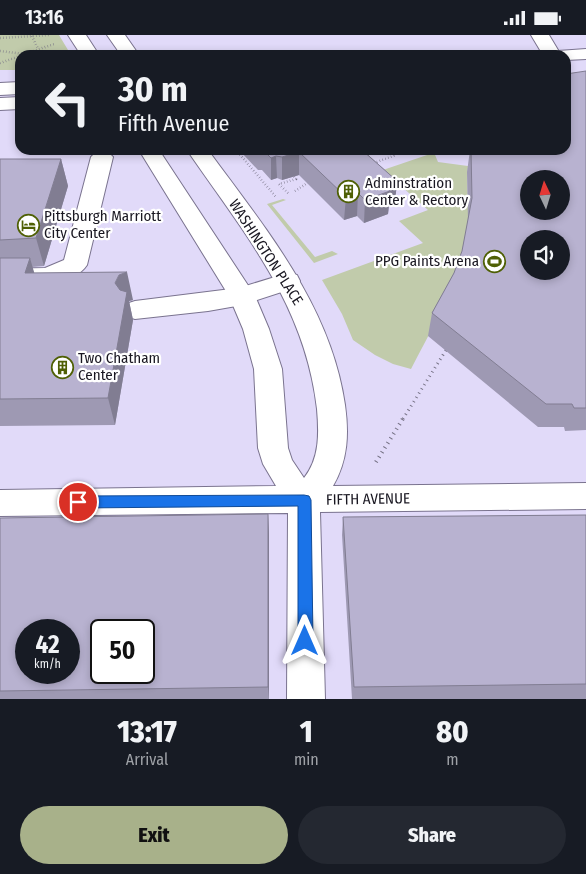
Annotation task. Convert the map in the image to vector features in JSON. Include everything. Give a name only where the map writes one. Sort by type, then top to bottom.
[{"type":"main road","points":[[77,35],[87,50]]},
{"type":"main road","points":[[116,35],[126,50]]},
{"type":"main road","points":[[540,35],[549,50]]},
{"type":"main road","points":[[571,55],[586,54]]},
{"type":"main road","points":[[571,66],[586,65]]},
{"type":"main road","points":[[0,76],[15,75]]},
{"type":"main road","points":[[0,89],[15,88]]},
{"type":"main road","points":[[0,104],[15,103]]},
{"type":"main road","points":[[152,155],[242,296],[258,335],[268,369],[273,448],[278,464],[292,486],[304,500],[306,699]]},
{"type":"main road","name":"WASHINGTON PLACE","points":[[200,155],[288,281],[307,317],[324,362],[331,409],[333,450],[320,483],[304,500]]},
{"type":"main road","points":[[0,277],[48,276],[75,265],[102,157]]},
{"type":"main road","points":[[135,309],[208,302],[242,296],[288,281]]},
{"type":"main road","name":"FIFTH AVENUE","points":[[0,503],[586,496]]},
{"type":"path","points":[[32,35],[38,49],[54,44]]},
{"type":"path","points":[[0,37],[50,35]]},
{"type":"path","points":[[0,51],[15,54]]},
{"type":"path","points":[[0,63],[15,58]]},
{"type":"path","points":[[240,155],[276,197]]},
{"type":"path","points":[[374,169],[369,164],[396,155]]},
{"type":"path","points":[[288,193],[279,184],[296,179],[292,174]]},
{"type":"path","points":[[295,191],[315,180]]},
{"type":"path","points":[[376,462],[446,350]]},
{"type":"green space","points":[[0,35],[59,35],[68,50],[15,50],[15,70],[0,70]]},
{"type":"green space","points":[[427,155],[435,155],[438,162],[468,166],[468,220],[461,259],[439,316],[411,369],[393,364],[375,355],[353,340],[342,314],[322,280],[423,243],[399,221],[428,210],[383,170]]},
{"type":"green space","points":[[283,199],[286,200],[272,205],[315,257],[332,251],[338,254],[314,263],[267,204]]},
{"type":"building","name":"PPG Paints Arena","points":[[586,71],[586,408],[574,408],[572,404],[546,404],[432,313],[454,273],[462,251],[472,198],[471,155],[571,155],[571,73]]},
{"type":"building","points":[[268,155],[289,155],[276,156],[271,158]]},
{"type":"building","points":[[302,155],[368,155],[397,181],[384,185],[390,191],[365,200],[358,193],[346,197]]},
{"type":"building","points":[[0,159],[61,159],[36,238],[0,240]]},
{"type":"building","name":"Two Chatham Center","points":[[0,258],[30,258],[25,273],[127,272],[119,275],[115,283],[120,290],[127,292],[108,398],[0,399]]},
{"type":"building","points":[[268,514],[268,687],[0,691],[0,518]]},
{"type":"building","points":[[586,515],[586,684],[354,687],[343,517]]},
{"type":"place","name":"Adminstration Center & Rectory","points":[[349,192]]},
{"type":"place","name":"Pittsburgh Marriott City Center","points":[[28,225]]},
{"type":"place","name":"PPG Paints Arena","points":[[495,261]]},
{"type":"place","name":"Two Chatham Center","points":[[62,367]]},
{"type":"route","points":[[78,502],[304,500],[305,641]]}]
